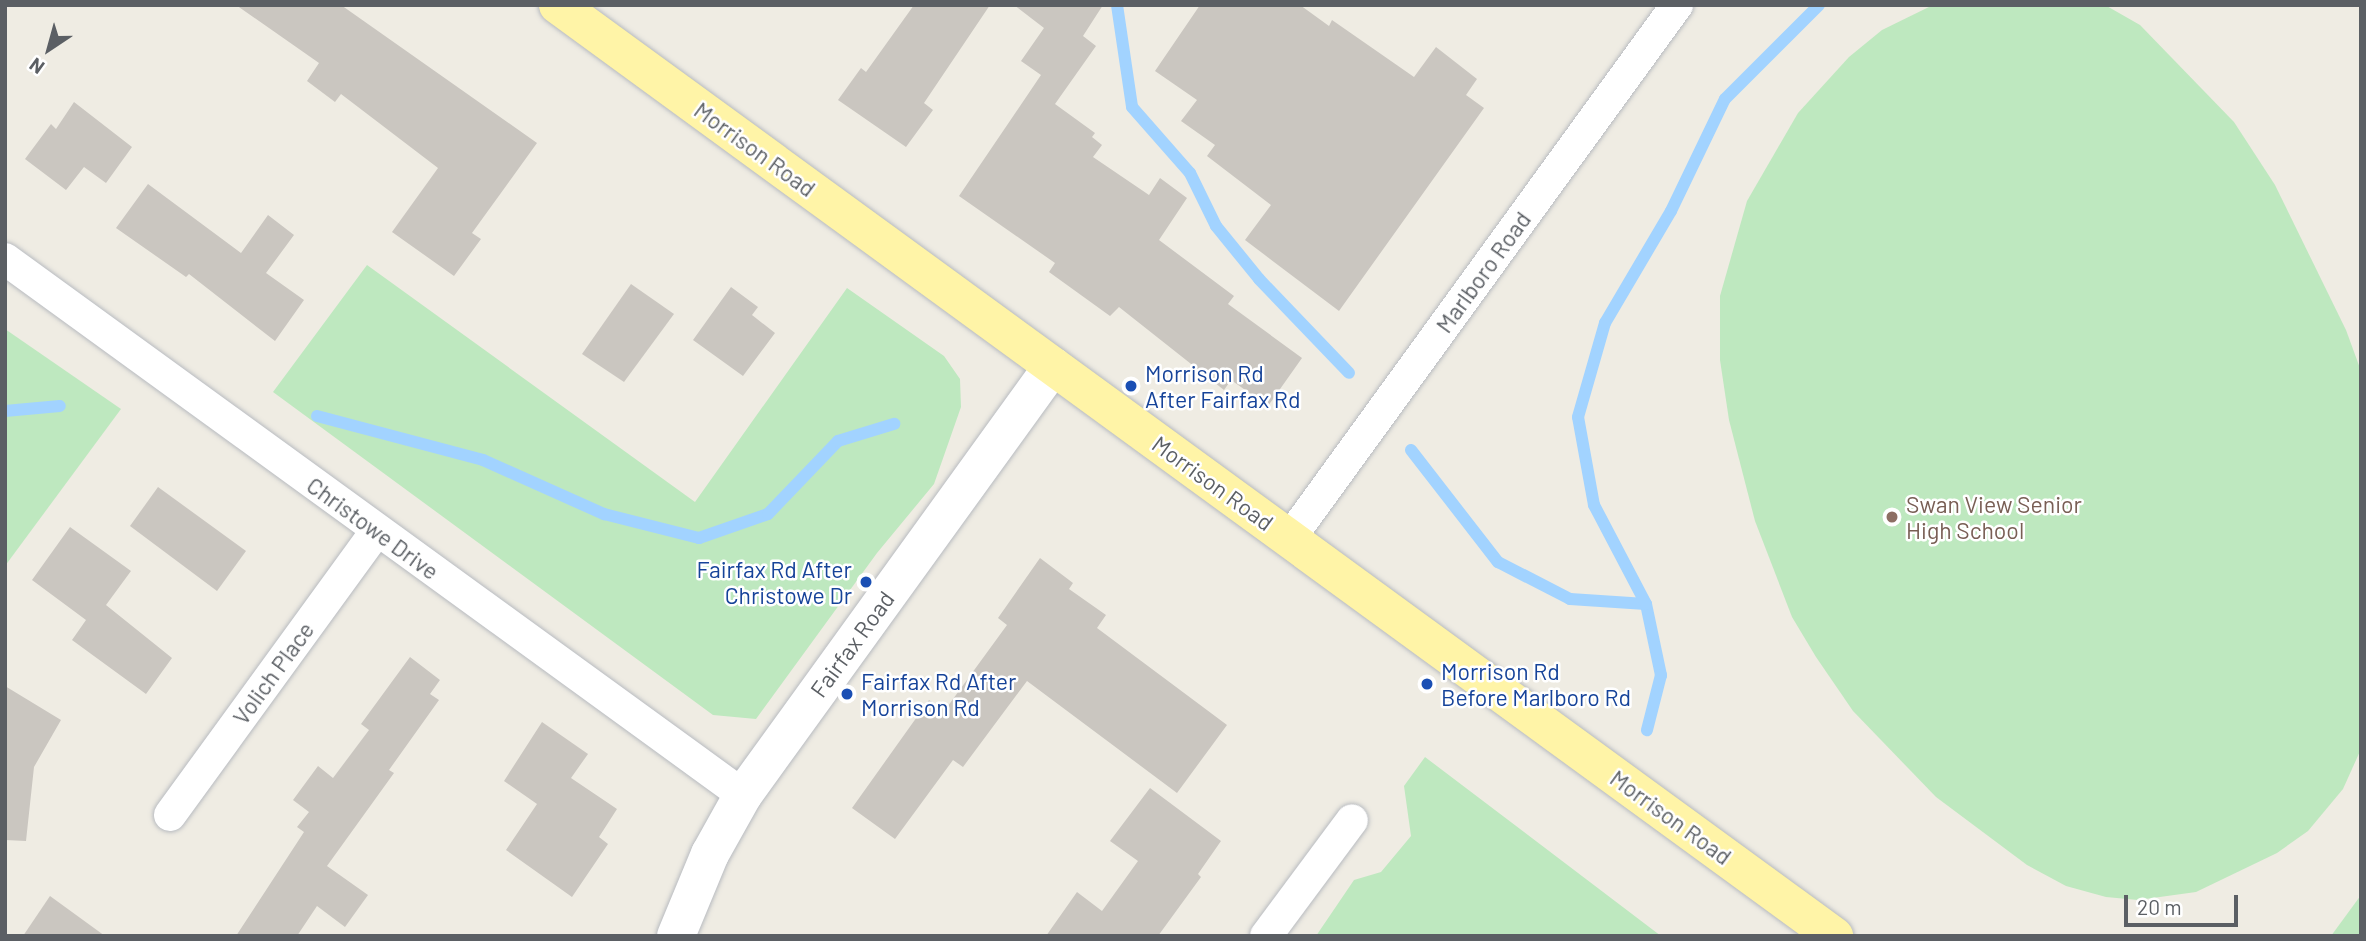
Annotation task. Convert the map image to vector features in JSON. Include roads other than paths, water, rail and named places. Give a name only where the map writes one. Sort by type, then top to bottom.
[{"type":"main road","name":"Morrison Road","points":[[558,5],[1834,936]]},
{"type":"street","name":"Marlboro Road","points":[[1290,538],[1677,5]]},
{"type":"street","name":"Christowe Drive","points":[[5,259],[743,795]]},
{"type":"street","name":"Fairfax Road","points":[[676,936],[710,854],[743,795],[1053,366]]},
{"type":"street","name":"Volich Place","points":[[170,815],[376,531]]},
{"type":"street","points":[[1266,936],[1352,820]]},
{"type":"waterway","points":[[1117,5],[1132,107],[1190,173],[1216,226],[1259,279],[1349,373]]},
{"type":"waterway","points":[[1646,604],[1594,505],[1578,417],[1605,323],[1671,211],[1725,99],[1819,5]]},
{"type":"waterway","points":[[5,411],[60,406]]},
{"type":"waterway","points":[[317,416],[483,460],[604,514],[699,538],[768,514],[838,441],[894,424]]},
{"type":"waterway","points":[[1411,450],[1498,562],[1570,599],[1646,604],[1661,675],[1647,730]]},
{"type":"place","name":"Morrison Rd After Fairfax Rd","points":[[1131,386]]},
{"type":"place","name":"Swan View Senior High School","points":[[1892,517]]},
{"type":"place","name":"Fairfax Rd After Christowe Dr","points":[[866,582]]},
{"type":"place","name":"Morrison Rd Before Marlboro Rd","points":[[1427,684]]},
{"type":"place","name":"Fairfax Rd After Morrison Rd","points":[[847,694]]}]
